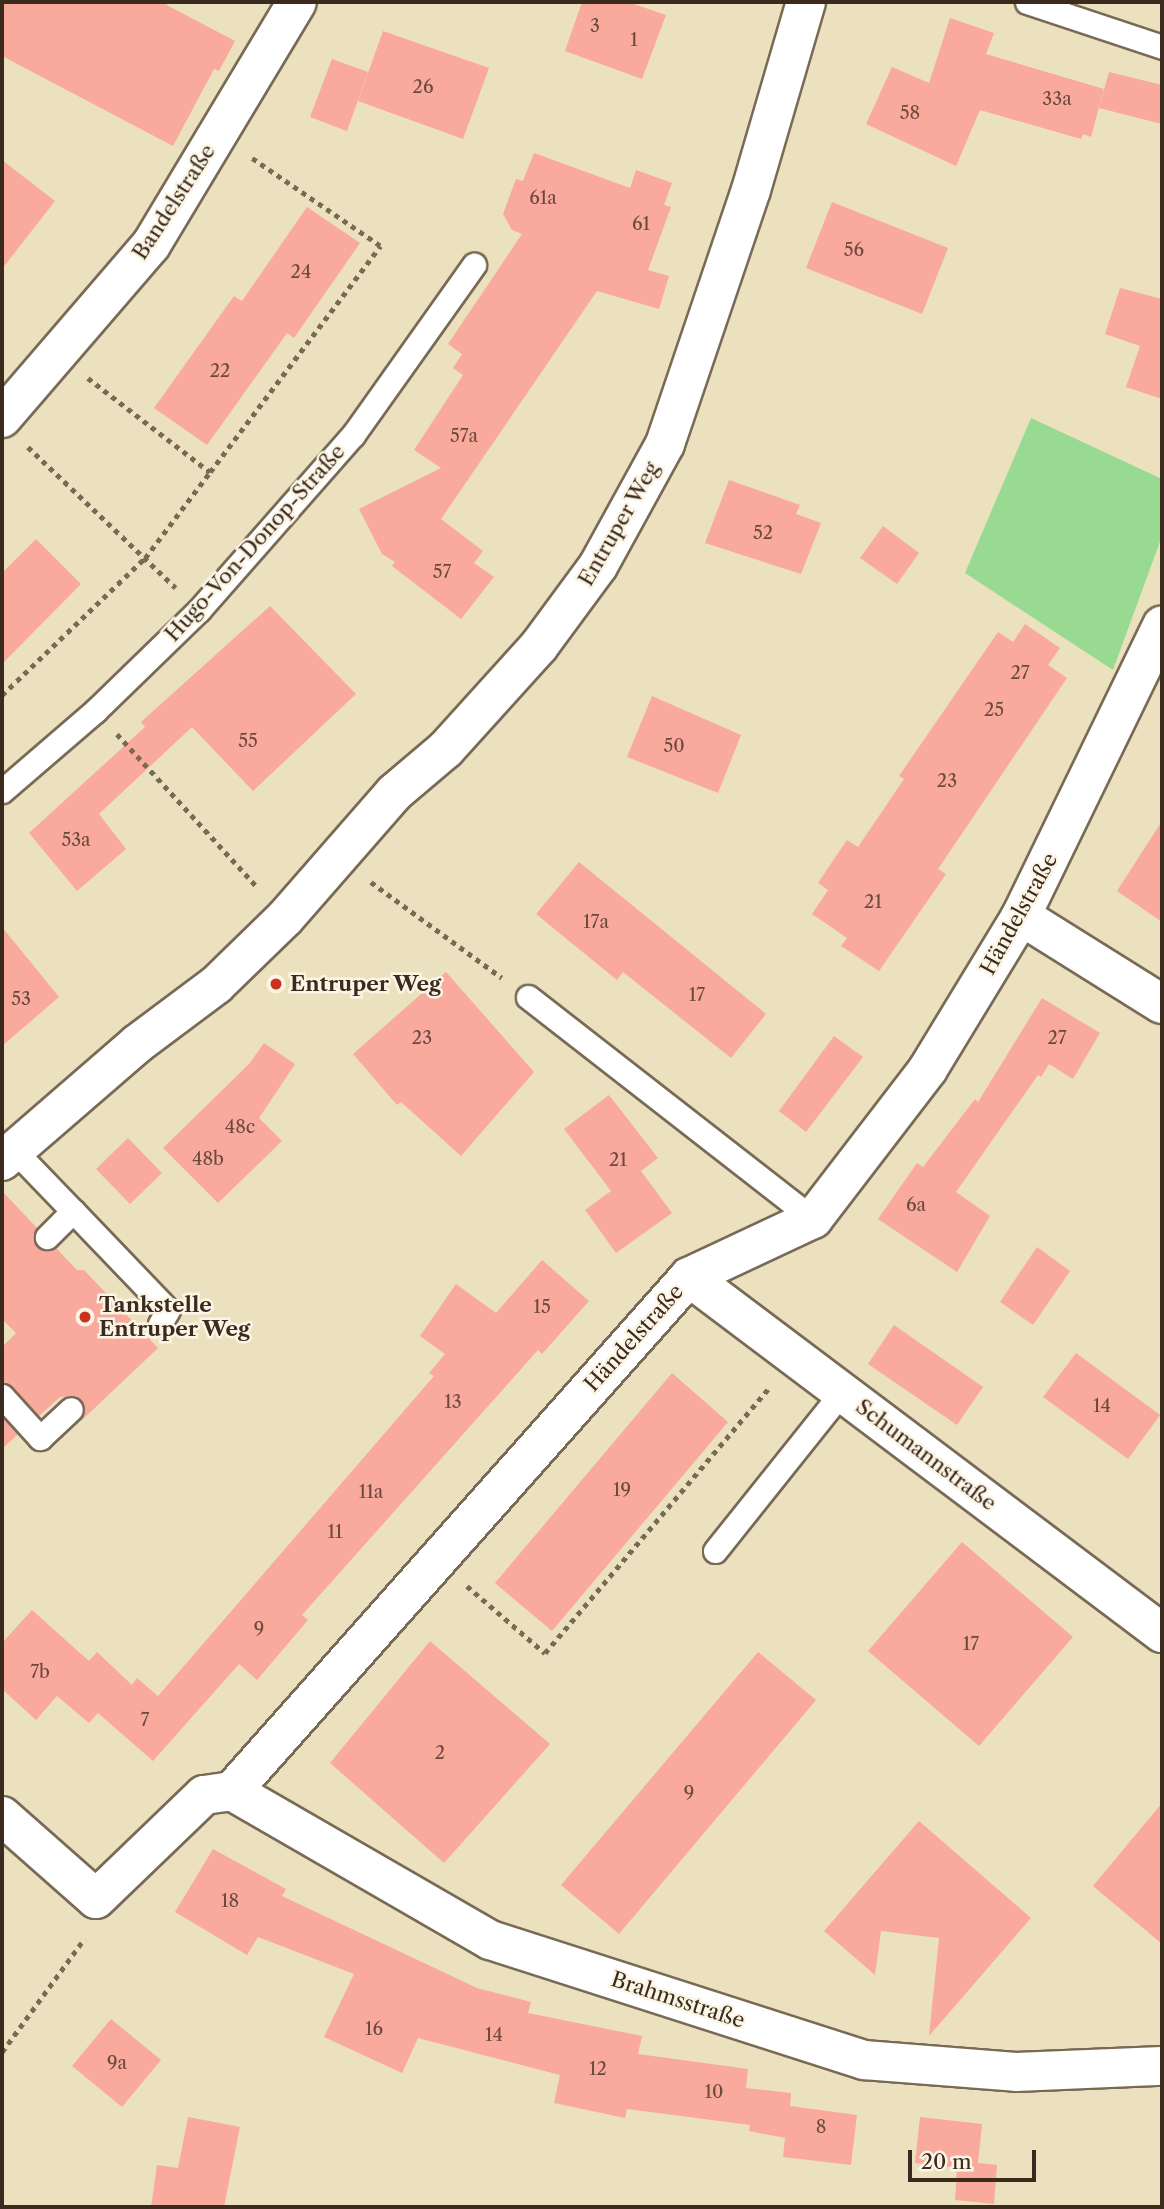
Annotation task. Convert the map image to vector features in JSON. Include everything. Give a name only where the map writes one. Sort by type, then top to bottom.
[{"type":"street","name":"Bandelstraße","points":[[11,429],[57,355],[151,245],[297,2]]},
{"type":"street","name":"Entruper Weg","points":[[8,1155],[137,1044],[216,985],[285,918],[394,793],[446,749],[540,646],[598,566],[665,444],[751,190],[806,2]]},
{"type":"street","name":"Händelstraße","points":[[232,1791],[688,1277],[813,1219],[928,1069],[1021,916],[1162,625]]},
{"type":"street","points":[[1021,916],[1162,1004]]},
{"type":"street","name":"Schumannstraße","points":[[688,1277],[1162,1633]]},
{"type":"street","points":[[2,1816],[96,1899],[204,1795],[232,1791]]},
{"type":"street","name":"Brahmsstraße","points":[[232,1791],[490,1940],[864,2060],[1016,2072],[1162,2066]]},
{"type":"lane","points":[[1027,2],[1162,47]]},
{"type":"lane","name":"Hugo-Von-Donop-Straße","points":[[2,791],[95,711],[199,610],[353,435],[474,264]]},
{"type":"lane","points":[[528,997],[813,1219]]},
{"type":"lane","points":[[8,1155],[73,1211],[168,1310],[160,1324]]},
{"type":"lane","points":[[47,1237],[73,1211]]},
{"type":"lane","points":[[715,1551],[842,1392]]},
{"type":"lane","points":[[2,1396],[40,1438],[71,1409]]},
{"type":"path","points":[[2,695],[145,558],[380,246],[217,135]]},
{"type":"path","points":[[57,355],[210,472]]},
{"type":"path","points":[[11,429],[199,610]]},
{"type":"path","points":[[95,711],[285,918]]},
{"type":"path","points":[[336,857],[528,997]]},
{"type":"path","points":[[438,1560],[545,1653],[795,1358]]},
{"type":"path","points":[[2,2052],[95,1924],[96,1899]]},
{"type":"green space","points":[[1031,418],[1162,479],[1162,536],[1113,670],[965,573]]},
{"type":"building","points":[[2,2],[161,2],[235,41],[219,71],[214,69],[173,146],[2,56]]},
{"type":"building","points":[[582,2],[628,2],[666,15],[642,79],[565,51]]},
{"type":"building","points":[[950,18],[994,33],[986,54],[1104,89],[1091,137],[1083,134],[1081,139],[980,110],[956,166],[866,124],[892,67],[929,83]]},
{"type":"building","points":[[383,31],[489,68],[463,139],[358,101]]},
{"type":"building","points":[[332,59],[368,72],[347,131],[310,117]]},
{"type":"building","points":[[1109,72],[1162,85],[1162,124],[1099,108]]},
{"type":"building","points":[[534,153],[630,188],[636,170],[672,183],[664,205],[671,207],[648,270],[669,276],[659,309],[597,291],[441,519],[483,551],[474,563],[494,577],[461,619],[392,566],[395,562],[382,554],[359,509],[441,468],[414,450],[463,375],[453,368],[462,354],[448,344],[522,234],[512,230],[503,214],[516,179],[523,181]]},
{"type":"building","points":[[2,160],[55,201],[2,269]]},
{"type":"building","points":[[832,202],[948,248],[922,314],[806,268]]},
{"type":"building","points":[[307,207],[360,243],[294,338],[287,333],[207,445],[154,408],[234,296],[242,301]]},
{"type":"building","points":[[1120,288],[1162,299],[1162,399],[1126,387],[1140,346],[1105,334]]},
{"type":"building","points":[[729,480],[800,505],[796,514],[821,523],[801,574],[705,543]]},
{"type":"building","points":[[883,526],[919,553],[897,584],[860,558]]},
{"type":"building","points":[[36,539],[81,584],[2,664],[2,573]]},
{"type":"building","points":[[270,606],[356,694],[253,791],[192,727],[99,814],[126,849],[77,891],[29,833],[145,727],[141,722]]},
{"type":"building","points":[[1025,624],[1060,648],[1048,665],[1067,678],[938,869],[946,874],[879,971],[841,946],[847,938],[812,914],[828,890],[818,883],[847,840],[858,847],[904,779],[899,776],[998,632],[1013,642]]},
{"type":"building","points":[[652,696],[741,735],[718,793],[627,757]]},
{"type":"building","points":[[1162,821],[1162,922],[1117,891]]},
{"type":"building","points":[[579,862],[766,1014],[731,1058],[623,972],[617,980],[536,914]]},
{"type":"building","points":[[2,927],[59,997],[2,1046]]},
{"type":"building","points":[[446,972],[534,1072],[461,1156],[401,1102],[397,1105],[353,1054]]},
{"type":"building","points":[[1042,998],[1100,1033],[1073,1079],[1049,1064],[1041,1077],[1038,1075],[956,1192],[990,1216],[957,1272],[878,1219],[917,1163],[923,1167],[975,1099],[978,1102]]},
{"type":"building","points":[[834,1036],[863,1057],[806,1132],[779,1111]]},
{"type":"building","points":[[264,1043],[295,1064],[259,1118],[282,1141],[218,1203],[163,1148],[249,1064]]},
{"type":"building","points":[[609,1095],[658,1158],[641,1171],[672,1213],[616,1253],[585,1210],[611,1191],[564,1129]]},
{"type":"building","points":[[128,1138],[162,1173],[130,1204],[96,1169]]},
{"type":"building","points":[[2,1191],[37,1228],[37,1246],[44,1251],[56,1248],[77,1270],[84,1270],[158,1348],[81,1421],[84,1405],[76,1396],[60,1397],[39,1416],[12,1387],[2,1382],[2,1347],[16,1333],[2,1319]]},
{"type":"building","points":[[1037,1247],[1070,1271],[1033,1325],[1000,1302]]},
{"type":"building","points":[[542,1260],[589,1301],[542,1354],[538,1350],[302,1615],[308,1620],[257,1680],[239,1664],[153,1761],[98,1713],[89,1723],[57,1696],[36,1720],[2,1689],[2,1643],[32,1610],[89,1661],[97,1652],[132,1685],[137,1678],[158,1696],[434,1376],[429,1373],[445,1354],[420,1336],[456,1284],[496,1313]]},
{"type":"building","points":[[894,1325],[983,1387],[957,1425],[868,1364]]},
{"type":"building","points":[[1076,1353],[1160,1415],[1128,1459],[1043,1397]]},
{"type":"building","points":[[672,1373],[728,1422],[552,1631],[495,1583]]},
{"type":"building","points":[[2,1417],[18,1434],[2,1449]]},
{"type":"building","points":[[962,1542],[1073,1637],[979,1746],[868,1651]]},
{"type":"building","points":[[430,1641],[550,1744],[444,1863],[330,1763]]},
{"type":"building","points":[[758,1652],[816,1700],[619,1934],[561,1885]]},
{"type":"building","points":[[1162,1803],[1162,1944],[1093,1886]]},
{"type":"building","points":[[919,1821],[1031,1918],[929,2036],[939,1938],[881,1931],[875,1975],[824,1931]]},
{"type":"building","points":[[213,1849],[286,1889],[282,1896],[477,1988],[531,2002],[528,2013],[642,2036],[638,2054],[748,2069],[746,2088],[791,2093],[790,2106],[857,2115],[851,2165],[783,2157],[785,2138],[749,2131],[750,2125],[627,2109],[625,2118],[554,2103],[560,2075],[418,2038],[402,2073],[324,2037],[354,1974],[258,1937],[247,1955],[175,1912]]},
{"type":"building","points":[[111,2019],[161,2060],[122,2107],[72,2066]]},
{"type":"building","points":[[188,2117],[240,2127],[224,2207],[151,2207],[157,2165],[178,2168]]},
{"type":"building","points":[[920,2117],[982,2124],[978,2163],[997,2165],[994,2204],[955,2200],[957,2168],[915,2163]]},
{"type":"place","name":"Entruper Weg","points":[[276,984]]},
{"type":"place","name":"Tankstelle Entruper Weg","points":[[85,1317]]}]
